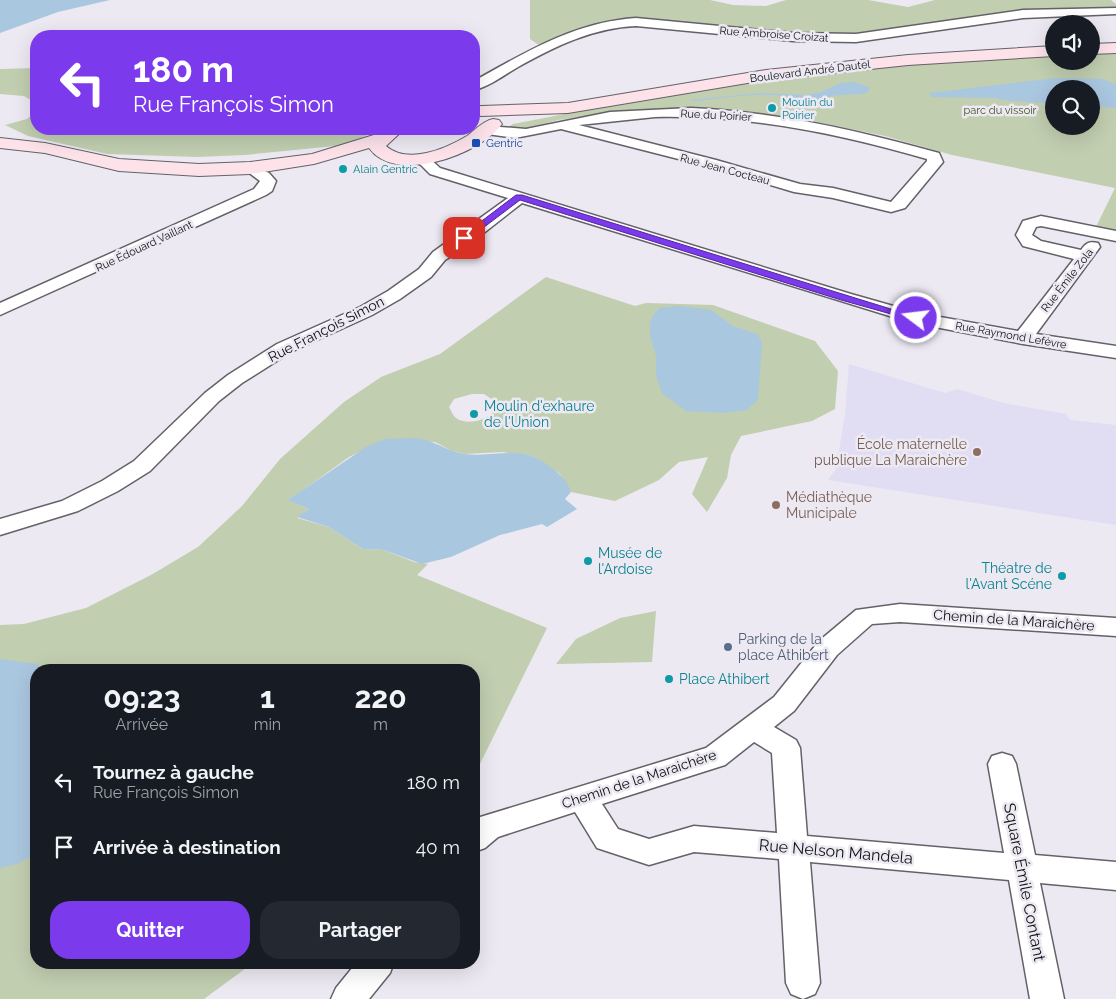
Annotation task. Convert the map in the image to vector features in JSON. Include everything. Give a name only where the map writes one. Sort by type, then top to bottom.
[{"type":"main road","points":[[1100,49],[1116,48]]},
{"type":"main road","name":"Boulevard André Dautel","points":[[480,133],[490,127],[568,108],[766,75],[908,60],[1045,51]]},
{"type":"main road","name":"Boulevard André Dautel","points":[[480,110],[568,108]]},
{"type":"main road","points":[[480,111],[491,116],[490,127]]},
{"type":"main road","name":"Boulevard André Dautel","points":[[424,160],[448,152],[477,135]]},
{"type":"main road","points":[[387,140],[399,159],[424,160]]},
{"type":"main road","points":[[0,143],[45,148],[124,166],[199,170],[250,168],[314,159],[387,140]]},
{"type":"main road","points":[[0,154],[33,153],[97,167],[144,173],[198,175],[256,172],[387,140]]},
{"type":"street","name":"Rue Ambroise Croizat","points":[[480,83],[545,49],[595,27],[622,22],[793,37],[856,38],[1023,14],[1116,11]]},
{"type":"street","name":"Rue du Poirier","points":[[490,127],[522,134],[585,120],[655,113],[699,113],[800,123],[860,135],[934,156],[935,162],[905,198],[899,205],[891,207]]},
{"type":"street","name":"Rue Jean Cocteau","points":[[560,125],[711,163],[764,180],[800,188],[833,192],[891,207]]},
{"type":"street","name":"Rue Raymond Lefèvre","points":[[424,160],[435,170],[519,197],[845,298],[916,318],[1024,338],[1116,352]]},
{"type":"street","name":"Rue Édouard Vaillant","points":[[0,310],[260,192],[266,188],[268,181],[264,176],[256,172]]},
{"type":"street","name":"Rue François Simon","points":[[0,527],[70,506],[110,486],[142,466],[212,397],[235,379],[284,348],[366,311],[394,295],[425,273],[438,256],[461,242],[519,197]]},
{"type":"street","points":[[1083,256],[1029,242],[1024,235],[1029,224],[1041,221],[1110,234]]},
{"type":"street","name":"Rue Émile Zola","points":[[1024,338],[1083,256],[1110,234]]},
{"type":"street","name":"Chemin de la Maraichère","points":[[480,834],[488,827],[714,757],[784,704],[828,648],[865,616],[900,613],[1116,627]]},
{"type":"street","points":[[753,728],[786,748],[803,983]]},
{"type":"street","name":"Square Émile Contant","points":[[1002,764],[1047,999]]},
{"type":"street","name":"Rue Nelson Mandela","points":[[582,798],[608,839],[649,852],[694,839],[1116,876]]},
{"type":"street","points":[[348,999],[372,969]]},
{"type":"shaded area","name":"École maternelle publique La Maraichère","points":[[849,364],[945,393],[957,389],[1004,403],[1066,414],[1070,420],[1116,425],[1116,525],[828,480],[836,469],[845,414]]},
{"type":"green space","points":[[530,0],[710,0],[733,5],[766,6],[786,0],[868,0],[908,7],[935,0],[1111,0],[1116,4],[1116,9],[1041,12],[864,37],[796,37],[633,19],[605,22],[545,49],[530,39]]},
{"type":"green space","name":"parc du vissoir","points":[[1116,51],[1116,234],[1095,229],[1115,188],[952,155],[885,136],[798,118],[729,111],[606,113],[558,120],[529,128],[514,130],[508,127],[513,124],[711,87],[847,70],[1045,55],[1045,70],[1100,70],[1100,52]]},
{"type":"green space","points":[[30,68],[30,100],[24,96],[0,94],[0,69]]},
{"type":"green space","points":[[30,116],[30,135],[367,135],[345,145],[245,155],[197,157],[107,154],[28,136],[5,125],[27,119]]},
{"type":"green space","points":[[546,277],[635,306],[646,303],[713,305],[815,341],[838,371],[835,409],[812,421],[741,436],[731,455],[727,478],[707,512],[692,494],[708,457],[679,462],[659,480],[615,501],[571,492],[560,474],[534,457],[503,452],[464,454],[452,451],[435,442],[385,439],[349,457],[289,500],[309,509],[297,518],[329,527],[363,549],[384,550],[414,562],[428,564],[417,575],[547,628],[480,764],[480,664],[30,664],[30,969],[245,969],[204,999],[0,999],[0,625],[24,624],[86,608],[151,575],[198,547],[242,506],[280,459],[344,402],[381,377],[440,354]],"holes":[[[472,394],[484,394],[493,400],[494,411],[487,417],[471,422],[455,417],[449,407],[454,399]]]},
{"type":"green space","points":[[656,611],[652,662],[556,664],[576,639],[620,618]]},
{"type":"water","points":[[0,0],[110,0],[58,12],[0,33]]},
{"type":"water","points":[[1056,78],[1104,79],[1116,85],[1116,108],[1100,107],[1100,80],[1045,80],[1045,103],[996,98],[931,97],[929,93]]},
{"type":"water","points":[[854,82],[869,87],[869,91],[864,94],[827,97],[800,108],[791,98],[780,95],[689,100],[761,93],[806,95],[822,92],[840,83]]},
{"type":"water","points":[[679,306],[711,310],[733,326],[757,334],[762,342],[758,400],[747,410],[724,413],[686,411],[662,393],[656,376],[656,356],[650,336],[650,324],[653,315],[660,308]]},
{"type":"water","points":[[414,438],[427,440],[464,454],[509,453],[530,456],[541,460],[555,470],[566,482],[571,492],[565,499],[577,509],[547,527],[542,524],[500,535],[451,557],[422,564],[384,550],[363,549],[329,527],[297,517],[309,509],[288,500],[366,447],[385,439]]},
{"type":"water","points":[[0,659],[37,664],[30,664],[30,856],[17,864],[0,868]]},
{"type":"place","name":"Moulin du Poirier","points":[[772,108]]},
{"type":"place","name":"Gentric","points":[[476,143]]},
{"type":"place","name":"Alain Gentric","points":[[343,169]]},
{"type":"place","name":"Moulin d'exhaure de l'Union","points":[[474,414]]},
{"type":"place","name":"École maternelle publique La Maraichère","points":[[977,452]]},
{"type":"place","name":"Médiathèque Municipale","points":[[776,505]]},
{"type":"place","name":"Musée de l'Ardoise","points":[[588,561]]},
{"type":"place","name":"Théatre de l'Avant Scéne","points":[[1062,576]]},
{"type":"place","name":"Parking de la place Athibert","points":[[728,647]]},
{"type":"place","name":"Place Athibert","points":[[669,679]]},
{"type":"route","points":[[464,238],[519,197],[845,298],[916,318]]}]
